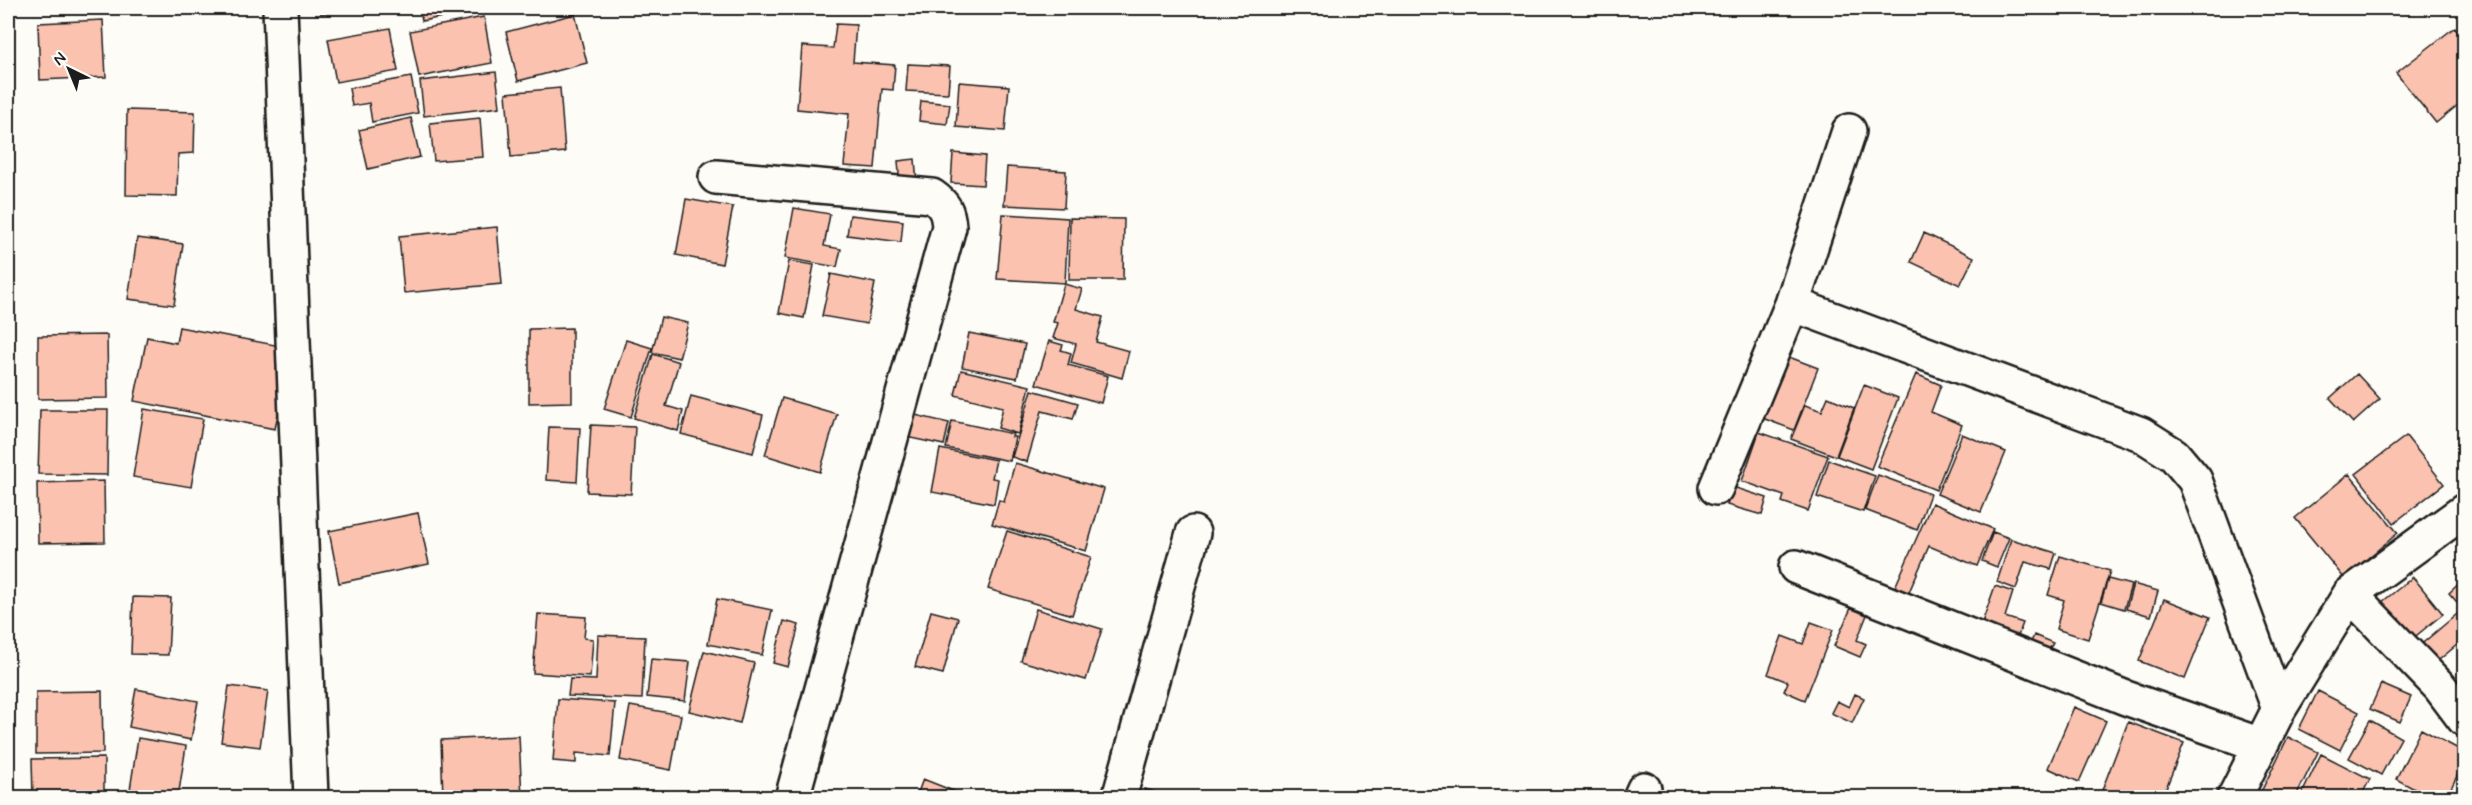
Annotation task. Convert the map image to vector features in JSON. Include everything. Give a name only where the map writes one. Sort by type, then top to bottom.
[{"type":"street","points":[[280,8],[311,798]]},
{"type":"street","points":[[1716,488],[1792,304],[1849,131]]},
{"type":"street","points":[[716,177],[932,196],[942,203],[948,212],[949,227],[792,798]]},
{"type":"street","points":[[1792,304],[2141,434],[2174,455],[2195,480],[2279,709]]},
{"type":"street","points":[[2234,798],[2279,709],[2350,594],[2464,511]]},
{"type":"street","points":[[1119,798],[1193,533]]},
{"type":"street","points":[[1796,567],[2126,698],[2261,745]]},
{"type":"street","points":[[2350,594],[2440,687],[2464,719]]},
{"type":"building","points":[[139,8],[191,8],[191,10]]},
{"type":"building","points":[[320,8],[374,8],[321,14]]},
{"type":"building","points":[[419,8],[486,8],[422,21]]},
{"type":"building","points":[[575,14],[587,63],[518,81],[506,32]]},
{"type":"building","points":[[484,17],[492,63],[419,77],[410,31]]},
{"type":"building","points":[[103,20],[106,77],[40,80],[38,23]]},
{"type":"building","points":[[836,24],[856,25],[853,62],[895,65],[893,90],[882,89],[875,168],[844,166],[849,114],[797,109],[802,46],[833,48]]},
{"type":"building","points":[[2455,27],[2464,40],[2464,100],[2436,123],[2396,73]]},
{"type":"building","points":[[390,28],[398,71],[336,82],[328,39]]},
{"type":"building","points":[[908,64],[950,66],[948,93],[906,91]]},
{"type":"building","points":[[496,72],[500,107],[424,116],[420,81]]},
{"type":"building","points":[[411,77],[418,113],[372,122],[369,103],[352,106],[349,88]]},
{"type":"building","points":[[959,82],[1009,86],[1005,131],[956,127]]},
{"type":"building","points":[[560,88],[565,152],[511,157],[506,93]]},
{"type":"building","points":[[921,101],[950,104],[947,124],[919,121]]},
{"type":"building","points":[[127,110],[195,112],[194,153],[178,154],[177,196],[126,195]]},
{"type":"building","points":[[411,118],[420,157],[368,169],[359,130]]},
{"type":"building","points":[[480,118],[483,157],[434,161],[430,123]]},
{"type":"building","points":[[953,153],[985,156],[983,185],[951,183]]},
{"type":"building","points":[[915,159],[917,185],[900,186],[898,161]]},
{"type":"building","points":[[1007,167],[1066,171],[1064,208],[1004,205]]},
{"type":"building","points":[[686,199],[733,207],[722,264],[676,255]]},
{"type":"building","points":[[794,208],[830,214],[824,246],[841,249],[837,267],[785,258]]},
{"type":"building","points":[[1003,214],[1068,218],[1065,283],[997,279]]},
{"type":"building","points":[[850,215],[903,221],[901,242],[847,235]]},
{"type":"building","points":[[1070,218],[1124,219],[1123,280],[1069,280]]},
{"type":"building","points":[[497,227],[502,284],[404,293],[399,236]]},
{"type":"building","points":[[1924,233],[1974,257],[1960,285],[1911,262]]},
{"type":"building","points":[[137,238],[183,244],[174,305],[128,299]]},
{"type":"building","points":[[789,261],[814,265],[804,318],[779,313]]},
{"type":"building","points":[[831,274],[875,283],[867,324],[822,316]]},
{"type":"building","points":[[1064,284],[1082,289],[1076,309],[1103,317],[1096,342],[1129,351],[1122,378],[1071,363],[1076,344],[1053,338],[1058,323],[1053,322]]},
{"type":"building","points":[[661,317],[688,323],[679,358],[652,352]]},
{"type":"building","points":[[179,327],[291,348],[275,429],[134,401],[147,337],[176,343]]},
{"type":"building","points":[[572,328],[572,402],[529,403],[529,329]]},
{"type":"building","points":[[969,333],[1025,344],[1017,378],[962,367]]},
{"type":"building","points":[[107,335],[108,398],[38,399],[38,336]]},
{"type":"building","points":[[626,340],[652,348],[631,417],[604,409]]},
{"type":"building","points":[[1049,341],[1063,345],[1061,350],[1071,353],[1068,365],[1108,376],[1101,403],[1036,384]]},
{"type":"building","points":[[653,354],[679,362],[666,406],[683,411],[678,431],[634,418]]},
{"type":"building","points":[[1781,354],[1818,368],[1794,430],[1757,416]]},
{"type":"building","points":[[961,370],[1030,386],[1018,434],[998,428],[1003,407],[955,395]]},
{"type":"building","points":[[1916,374],[1941,385],[1931,412],[1962,425],[1936,490],[1877,466]]},
{"type":"building","points":[[2357,374],[2380,399],[2353,423],[2330,398]]},
{"type":"building","points":[[1864,385],[1898,398],[1871,469],[1837,456]]},
{"type":"building","points":[[1032,390],[1078,403],[1073,419],[1042,411],[1027,462],[1012,457]]},
{"type":"building","points":[[691,396],[763,415],[753,453],[681,434]]},
{"type":"building","points":[[1828,397],[1854,408],[1836,456],[1791,439],[1805,405],[1822,411]]},
{"type":"building","points":[[782,398],[837,414],[820,472],[765,455]]},
{"type":"building","points":[[144,409],[203,419],[191,487],[133,477]]},
{"type":"building","points":[[40,410],[108,410],[107,475],[38,474]]},
{"type":"building","points":[[911,414],[949,423],[944,445],[906,437]]},
{"type":"building","points":[[952,421],[1013,434],[1012,437],[1015,437],[1010,461],[946,448]]},
{"type":"building","points":[[591,425],[635,427],[631,494],[587,492]]},
{"type":"building","points":[[549,427],[580,428],[577,482],[546,480]]},
{"type":"building","points":[[1759,432],[1828,456],[1808,511],[1782,502],[1784,496],[1742,481]]},
{"type":"building","points":[[1962,434],[2006,452],[1981,512],[1937,494]]},
{"type":"building","points":[[2406,436],[2444,484],[2394,523],[2356,474]]},
{"type":"building","points":[[940,449],[996,460],[992,478],[998,479],[994,504],[932,492]]},
{"type":"building","points":[[1829,460],[1875,476],[1863,512],[1817,497]]},
{"type":"building","points":[[1015,463],[1104,489],[1086,551],[992,524],[999,500],[1004,502]]},
{"type":"building","points":[[2349,474],[2398,533],[2344,578],[2295,518]]},
{"type":"building","points":[[1878,475],[1930,494],[1917,530],[1865,510]]},
{"type":"building","points":[[104,481],[105,542],[38,543],[37,483]]},
{"type":"building","points":[[1733,487],[1767,498],[1762,515],[1727,505]]},
{"type":"building","points":[[1932,503],[1993,529],[1977,566],[1929,546],[1906,599],[1892,594]]},
{"type":"building","points":[[418,513],[429,564],[339,583],[329,531]]},
{"type":"building","points":[[1007,531],[1091,557],[1072,615],[988,589]]},
{"type":"building","points":[[1993,532],[2009,538],[1997,567],[1982,561]]},
{"type":"building","points":[[2011,539],[2056,553],[2051,569],[2025,562],[2016,589],[1997,582]]},
{"type":"building","points":[[2060,556],[2110,571],[2088,639],[2056,629],[2064,600],[2048,595]]},
{"type":"building","points":[[2413,577],[2443,614],[2412,639],[2382,602]]},
{"type":"building","points":[[2108,579],[2131,585],[2124,609],[2101,602]]},
{"type":"building","points":[[2464,579],[2464,639],[2433,665],[2418,647],[2463,609],[2449,593]]},
{"type":"building","points":[[2133,584],[2158,591],[2151,616],[2126,609]]},
{"type":"building","points":[[1995,586],[2013,592],[2005,617],[2023,623],[2015,644],[1979,631]]},
{"type":"building","points":[[133,597],[171,598],[168,655],[131,654]]},
{"type":"building","points":[[717,599],[772,610],[762,655],[708,644]]},
{"type":"building","points":[[2164,599],[2210,617],[2185,679],[2139,661]]},
{"type":"building","points":[[1851,608],[1867,615],[1857,640],[1866,644],[1860,657],[1834,646]]},
{"type":"building","points":[[1036,609],[1102,629],[1086,680],[1021,661]]},
{"type":"building","points":[[931,611],[958,618],[943,674],[915,667]]},
{"type":"building","points":[[538,614],[586,617],[584,638],[593,639],[590,677],[533,673]]},
{"type":"building","points":[[784,621],[799,625],[788,667],[773,663]]},
{"type":"building","points":[[1811,622],[1833,630],[1805,700],[1784,691],[1788,682],[1768,674],[1782,636],[1803,644]]},
{"type":"building","points":[[598,635],[645,637],[642,699],[568,696],[570,679],[596,680]]},
{"type":"building","points":[[2034,635],[2053,643],[2050,648],[2081,662],[2076,672],[2028,650]]},
{"type":"building","points":[[704,651],[754,663],[740,723],[689,711]]},
{"type":"building","points":[[651,659],[690,662],[685,701],[647,697]]},
{"type":"building","points":[[2381,684],[2411,697],[2400,722],[2370,709]]},
{"type":"building","points":[[229,686],[268,691],[260,747],[221,742]]},
{"type":"building","points":[[136,689],[198,701],[191,740],[129,727]]},
{"type":"building","points":[[102,691],[103,753],[36,754],[36,692]]},
{"type":"building","points":[[2318,691],[2359,712],[2340,750],[2299,729]]},
{"type":"building","points":[[1855,694],[1864,698],[1852,723],[1831,713],[1837,701],[1849,707]]},
{"type":"building","points":[[558,699],[615,703],[610,756],[576,753],[576,763],[553,761]]},
{"type":"building","points":[[630,706],[681,715],[671,770],[620,760]]},
{"type":"building","points":[[2074,707],[2106,721],[2079,782],[2048,768]]},
{"type":"building","points":[[2370,720],[2401,738],[2381,775],[2349,758]]},
{"type":"building","points":[[2128,722],[2184,743],[2162,798],[2099,798]]},
{"type":"building","points":[[2421,729],[2464,752],[2464,762],[2446,798],[2431,798],[2396,779]]},
{"type":"building","points":[[519,736],[522,798],[443,798],[441,740]]},
{"type":"building","points":[[2288,737],[2318,752],[2295,798],[2258,798]]},
{"type":"building","points":[[138,738],[186,746],[178,798],[130,790]]},
{"type":"building","points":[[2321,754],[2370,779],[2360,798],[2300,798]]},
{"type":"building","points":[[104,758],[104,798],[33,798],[32,759]]},
{"type":"building","points":[[923,779],[971,798],[916,798]]},
{"type":"building","points":[[1145,789],[1172,797],[1142,798]]}]
